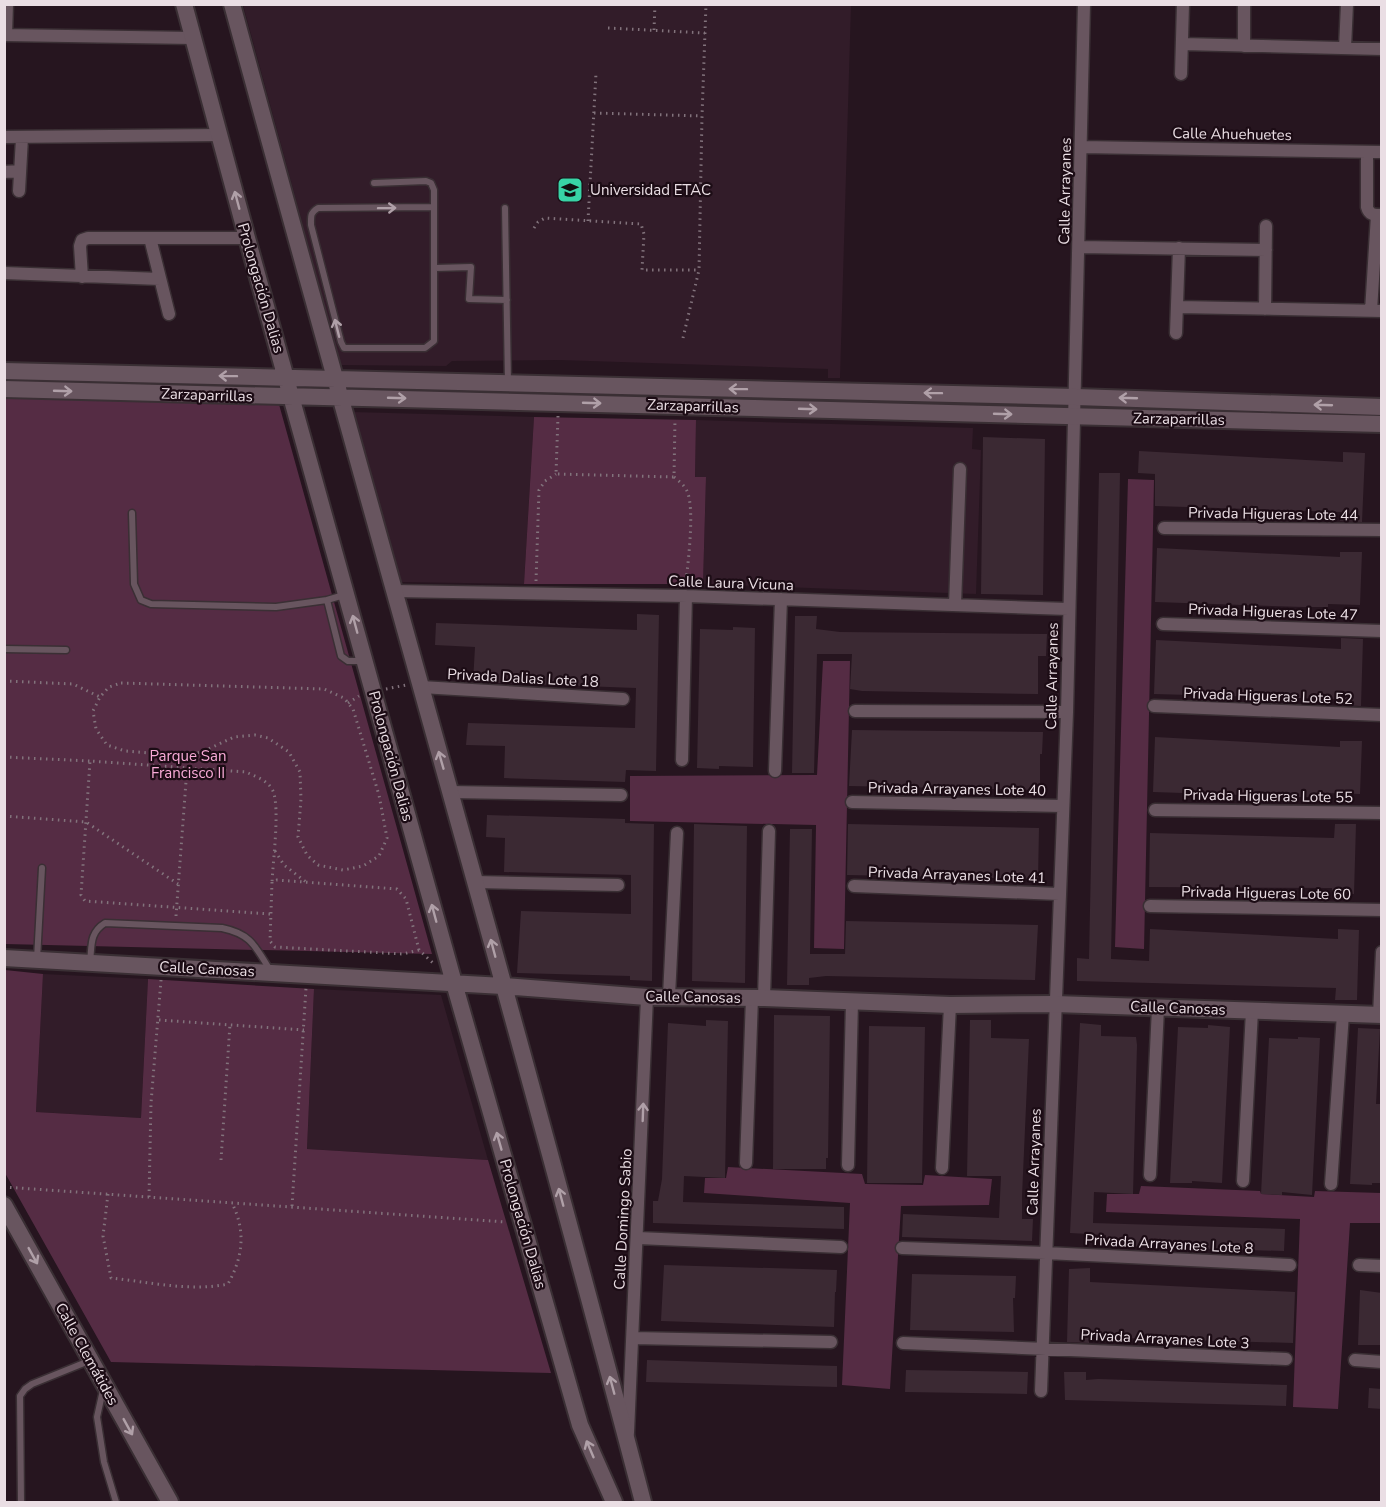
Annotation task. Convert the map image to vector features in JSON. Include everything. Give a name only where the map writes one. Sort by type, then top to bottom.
[{"type":"street","points":[[7,4],[5,35],[194,38]]},
{"type":"street","name":"Prolongación Dalias","points":[[184,4],[247,238],[522,1223],[580,1425],[614,1503]]},
{"type":"street","points":[[232,4],[475,882],[643,1503]]},
{"type":"street","name":"Calle Arrayanes","points":[[1041,1391],[1067,712],[1084,4]]},
{"type":"street","points":[[1182,74],[1183,4]]},
{"type":"street","points":[[1244,4],[1244,46]]},
{"type":"street","points":[[1345,48],[1347,4]]},
{"type":"street","points":[[1184,45],[1382,49]]},
{"type":"street","points":[[4,137],[219,135]]},
{"type":"street","points":[[19,191],[22,138]]},
{"type":"street","name":"Calle Ahuehuetes","points":[[1081,147],[1382,152]]},
{"type":"street","points":[[1178,307],[1376,311],[1379,215],[1368,211],[1367,207],[1367,152]]},
{"type":"street","points":[[4,172],[20,171]]},
{"type":"street","points":[[1265,309],[1266,226]]},
{"type":"street","points":[[82,277],[80,246],[82,240],[88,238],[247,238]]},
{"type":"street","points":[[150,238],[169,314]]},
{"type":"street","points":[[1079,247],[1266,250]]},
{"type":"street","points":[[1176,333],[1179,248]]},
{"type":"street","points":[[4,273],[160,279]]},
{"type":"street","name":"Zarzaparrillas","points":[[4,371],[1076,397],[1382,407]]},
{"type":"street","name":"Zarzaparrillas","points":[[4,389],[1382,424]]},
{"type":"street","points":[[955,606],[960,469]]},
{"type":"street","name":"Privada Higueras Lote 44","points":[[1164,528],[1382,530]]},
{"type":"street","name":"Calle Laura Vicuna","points":[[393,591],[686,596],[1068,609]]},
{"type":"street","points":[[682,760],[686,596]]},
{"type":"street","points":[[775,771],[781,599]]},
{"type":"street","name":"Privada Higueras Lote 47","points":[[1162,624],[1382,631]]},
{"type":"street","name":"Privada Dalias Lote 18","points":[[420,684],[623,699]]},
{"type":"street","name":"Privada Higueras Lote 52","points":[[1154,706],[1382,715]]},
{"type":"street","points":[[855,711],[1067,712]]},
{"type":"street","points":[[450,792],[621,795]]},
{"type":"street","name":"Privada Arrayanes Lote 40","points":[[852,802],[1062,806]]},
{"type":"street","name":"Privada Higueras Lote 55","points":[[1155,810],[1382,813]]},
{"type":"street","points":[[746,1163],[769,831]]},
{"type":"street","points":[[669,996],[677,833]]},
{"type":"street","points":[[475,882],[618,885]]},
{"type":"street","name":"Privada Arrayanes Lote 41","points":[[854,886],[1059,894]]},
{"type":"street","name":"Privada Higueras Lote 60","points":[[1150,906],[1382,910]]},
{"type":"street","points":[[1380,1015],[1382,951]]},
{"type":"street","name":"Calle Canosas","points":[[4,958],[454,983],[648,997],[758,998],[950,1005],[1055,1004],[1380,1015]]},
{"type":"street","name":"Calle Domingo Sabio","points":[[628,1443],[648,997]]},
{"type":"street","points":[[848,1165],[852,1002]]},
{"type":"street","points":[[942,1168],[950,1005]]},
{"type":"street","points":[[1150,1174],[1158,1008]]},
{"type":"street","points":[[1243,1181],[1252,1011]]},
{"type":"street","points":[[1331,1184],[1343,1014]]},
{"type":"street","name":"Calle Clemátides","points":[[4,1205],[170,1503]]},
{"type":"street","points":[[638,1238],[841,1247]]},
{"type":"street","name":"Privada Arrayanes Lote 8","points":[[902,1248],[1290,1265]]},
{"type":"street","points":[[1359,1265],[1382,1266]]},
{"type":"street","points":[[633,1338],[831,1342]]},
{"type":"street","name":"Privada Arrayanes Lote 3","points":[[903,1342],[1287,1359]]},
{"type":"street","points":[[1355,1360],[1382,1362]]},
{"type":"lane","points":[[374,183],[426,181],[431,183],[434,190],[435,268],[434,341],[424,348],[344,348],[310,216],[312,212],[318,208],[434,207]]},
{"type":"lane","points":[[505,208],[508,383]]},
{"type":"lane","points":[[435,268],[471,267],[469,299],[507,300]]},
{"type":"lane","points":[[132,513],[134,584],[141,600],[151,604],[276,607],[327,600],[347,594]]},
{"type":"lane","points":[[327,600],[341,656],[348,661],[365,662]]},
{"type":"lane","points":[[4,649],[66,650]]},
{"type":"lane","points":[[37,960],[42,868]]},
{"type":"lane","points":[[90,963],[96,929],[105,924],[222,928],[239,931],[251,939],[272,973]]},
{"type":"lane","points":[[21,1503],[20,1395],[32,1384],[91,1360]]},
{"type":"lane","points":[[104,1384],[97,1417],[104,1462],[116,1503]]},
{"type":"path","points":[[654,30],[655,4]]},
{"type":"path","points":[[683,338],[699,270],[706,4]]},
{"type":"path","points":[[609,28],[705,33]]},
{"type":"path","points":[[588,221],[596,73]]},
{"type":"path","points":[[594,113],[702,116]]},
{"type":"path","points":[[534,228],[545,218],[641,224],[644,234],[642,270],[699,270]]},
{"type":"path","points":[[556,474],[559,402]]},
{"type":"path","points":[[674,477],[675,406]]},
{"type":"path","points":[[535,594],[539,490],[544,481],[556,474],[674,477],[681,482],[687,491],[690,508],[686,596]]},
{"type":"path","points":[[4,681],[73,684],[100,697]]},
{"type":"path","points":[[122,683],[324,689],[344,698],[353,709],[379,795],[387,838],[380,856],[363,866],[343,870],[318,865],[307,855],[298,837],[301,800],[300,772],[289,752],[268,738],[255,735],[234,737],[187,756],[125,751],[107,745],[96,729],[93,711],[100,697],[109,687],[122,683]]},
{"type":"path","points":[[374,692],[420,684]]},
{"type":"path","points":[[4,757],[246,772],[264,780],[273,791],[276,818],[270,915],[270,941],[275,947],[403,954],[419,950]]},
{"type":"path","points":[[90,761],[81,895],[85,901],[270,915]]},
{"type":"path","points":[[176,926],[187,768]]},
{"type":"path","points":[[4,816],[86,822],[178,884]]},
{"type":"path","points":[[274,849],[284,865],[307,882]]},
{"type":"path","points":[[272,882],[277,880],[398,889],[406,899],[419,950],[454,983]]},
{"type":"path","points":[[148,1197],[151,1102],[162,967]]},
{"type":"path","points":[[292,1207],[307,975]]},
{"type":"path","points":[[158,1020],[304,1030]]},
{"type":"path","points":[[221,1160],[230,1024]]},
{"type":"path","points":[[4,1187],[522,1223]]},
{"type":"path","points":[[108,1194],[103,1236],[111,1278],[188,1287],[214,1287],[228,1284],[239,1265],[241,1234],[238,1215],[231,1203]]},
{"type":"shaded area","name":"Universidad ETAC","points":[[243,5],[851,5],[840,378],[828,378],[828,369],[560,360],[452,361],[446,366],[341,365]]},
{"type":"shaded area","points":[[352,412],[534,417],[524,584],[401,582]]},
{"type":"shaded area","points":[[696,420],[973,428],[972,449],[981,450],[976,594],[703,584],[706,478],[695,477]]},
{"type":"shaded area","points":[[43,974],[148,979],[141,1118],[36,1112]]},
{"type":"shaded area","points":[[314,989],[441,995],[488,1160],[307,1149]]},
{"type":"green space","name":"Parque San Francisco II","points":[[5,387],[275,390],[432,954],[5,944]]},
{"type":"green space","points":[[534,417],[696,420],[695,477],[706,477],[703,584],[524,584]]},
{"type":"green space","points":[[1128,479],[1154,480],[1144,949],[1115,947]]},
{"type":"green space","points":[[823,661],[850,661],[844,949],[814,948],[816,825],[630,821],[630,776],[817,775]]},
{"type":"green space","points":[[5,970],[43,974],[36,1112],[141,1118],[148,979],[314,989],[307,1149],[488,1160],[551,1373],[111,1362],[5,1173]]},
{"type":"green space","points":[[728,1167],[862,1174],[865,1184],[923,1185],[925,1175],[992,1179],[989,1205],[901,1206],[890,1389],[842,1385],[850,1203],[704,1193],[705,1178],[726,1178]]},
{"type":"green space","points":[[1141,1186],[1260,1191],[1261,1194],[1314,1197],[1315,1191],[1381,1193],[1381,1223],[1350,1223],[1338,1409],[1293,1407],[1300,1219],[1106,1212],[1107,1194],[1139,1194]]},
{"type":"building","points":[[983,437],[1045,439],[1043,595],[981,594]]},
{"type":"building","points":[[1139,451],[1343,462],[1343,452],[1365,453],[1362,522],[1340,521],[1341,512],[1155,506],[1155,474],[1138,473]]},
{"type":"building","points":[[1099,473],[1120,473],[1111,959],[1149,961],[1150,929],[1338,939],[1338,929],[1359,930],[1357,1000],[1335,1000],[1336,988],[1077,981],[1077,958],[1089,959]]},
{"type":"building","points":[[1157,548],[1340,557],[1340,552],[1362,552],[1360,605],[1328,604],[1328,607],[1303,607],[1155,602]]},
{"type":"building","points":[[637,614],[659,615],[656,771],[626,770],[625,782],[504,778],[505,746],[466,745],[468,723],[635,728],[636,688],[473,682],[475,647],[435,645],[436,623],[637,630]]},
{"type":"building","points":[[795,616],[817,616],[816,629],[840,632],[1047,634],[1046,656],[1038,656],[1038,694],[850,689],[852,654],[817,654],[814,773],[792,773]]},
{"type":"building","points":[[733,627],[755,628],[753,767],[697,768],[700,629],[733,630]]},
{"type":"building","points":[[1341,638],[1363,639],[1361,706],[1339,705],[1339,699],[1154,694],[1156,640],[1341,649]]},
{"type":"building","points":[[852,730],[1043,732],[1042,754],[1040,754],[1040,790],[849,786]]},
{"type":"building","points":[[1155,737],[1340,747],[1340,741],[1362,741],[1360,794],[1326,793],[1326,797],[1301,797],[1153,792]]},
{"type":"building","points":[[487,815],[625,819],[625,823],[654,824],[652,981],[630,980],[630,976],[517,973],[521,911],[631,914],[631,875],[504,872],[505,838],[486,837]]},
{"type":"building","points":[[694,824],[747,826],[745,983],[692,981]]},
{"type":"building","points":[[848,824],[1039,828],[1038,879],[847,875]]},
{"type":"building","points":[[1335,824],[1356,824],[1354,894],[1332,894],[1332,888],[1149,887],[1150,833],[1334,838]]},
{"type":"building","points":[[790,829],[812,829],[810,954],[845,954],[846,921],[1038,925],[1035,980],[826,976],[809,978],[809,985],[787,985]]},
{"type":"building","points":[[774,1015],[830,1016],[826,1169],[773,1169]]},
{"type":"building","points":[[706,1020],[728,1021],[725,1178],[684,1176],[683,1202],[844,1207],[844,1229],[653,1223],[653,1201],[658,1201],[662,1179],[668,1023],[706,1026]]},
{"type":"building","points":[[970,1020],[991,1020],[991,1038],[1029,1039],[1022,1219],[1033,1219],[1032,1241],[902,1237],[903,1214],[999,1218],[1001,1176],[967,1176]]},
{"type":"building","points":[[1080,1023],[1101,1025],[1101,1036],[1136,1037],[1137,1045],[1133,1194],[1094,1192],[1093,1223],[1285,1229],[1284,1251],[1117,1246],[1106,1245],[1106,1235],[1070,1233]]},
{"type":"building","points":[[1208,1025],[1230,1027],[1222,1183],[1192,1181],[1192,1183],[1170,1183],[1178,1027],[1208,1028]]},
{"type":"building","points":[[869,1026],[925,1027],[922,1183],[867,1183]]},
{"type":"building","points":[[1358,1028],[1380,1029],[1376,1104],[1382,1104],[1382,1183],[1372,1183],[1372,1185],[1350,1184]]},
{"type":"building","points":[[1298,1037],[1320,1038],[1312,1195],[1282,1192],[1282,1195],[1261,1194],[1269,1038],[1298,1039]]},
{"type":"building","points":[[664,1265],[837,1270],[834,1327],[661,1321]]},
{"type":"building","points":[[1090,1268],[1090,1282],[1295,1292],[1293,1343],[1089,1337],[1089,1343],[1067,1342],[1069,1269]]},
{"type":"building","points":[[912,1274],[1016,1276],[1015,1298],[1013,1298],[1014,1332],[910,1330]]},
{"type":"building","points":[[1360,1290],[1382,1293],[1382,1345],[1358,1345]]},
{"type":"building","points":[[647,1360],[837,1366],[837,1387],[646,1382]]},
{"type":"building","points":[[906,1370],[1028,1372],[1027,1394],[905,1392]]},
{"type":"building","points":[[1064,1372],[1086,1372],[1086,1380],[1287,1385],[1286,1406],[1065,1400]]},
{"type":"building","points":[[1369,1388],[1382,1389],[1382,1409],[1368,1408]]},
{"type":"place","name":"Universidad ETAC","points":[[570,190]]}]
